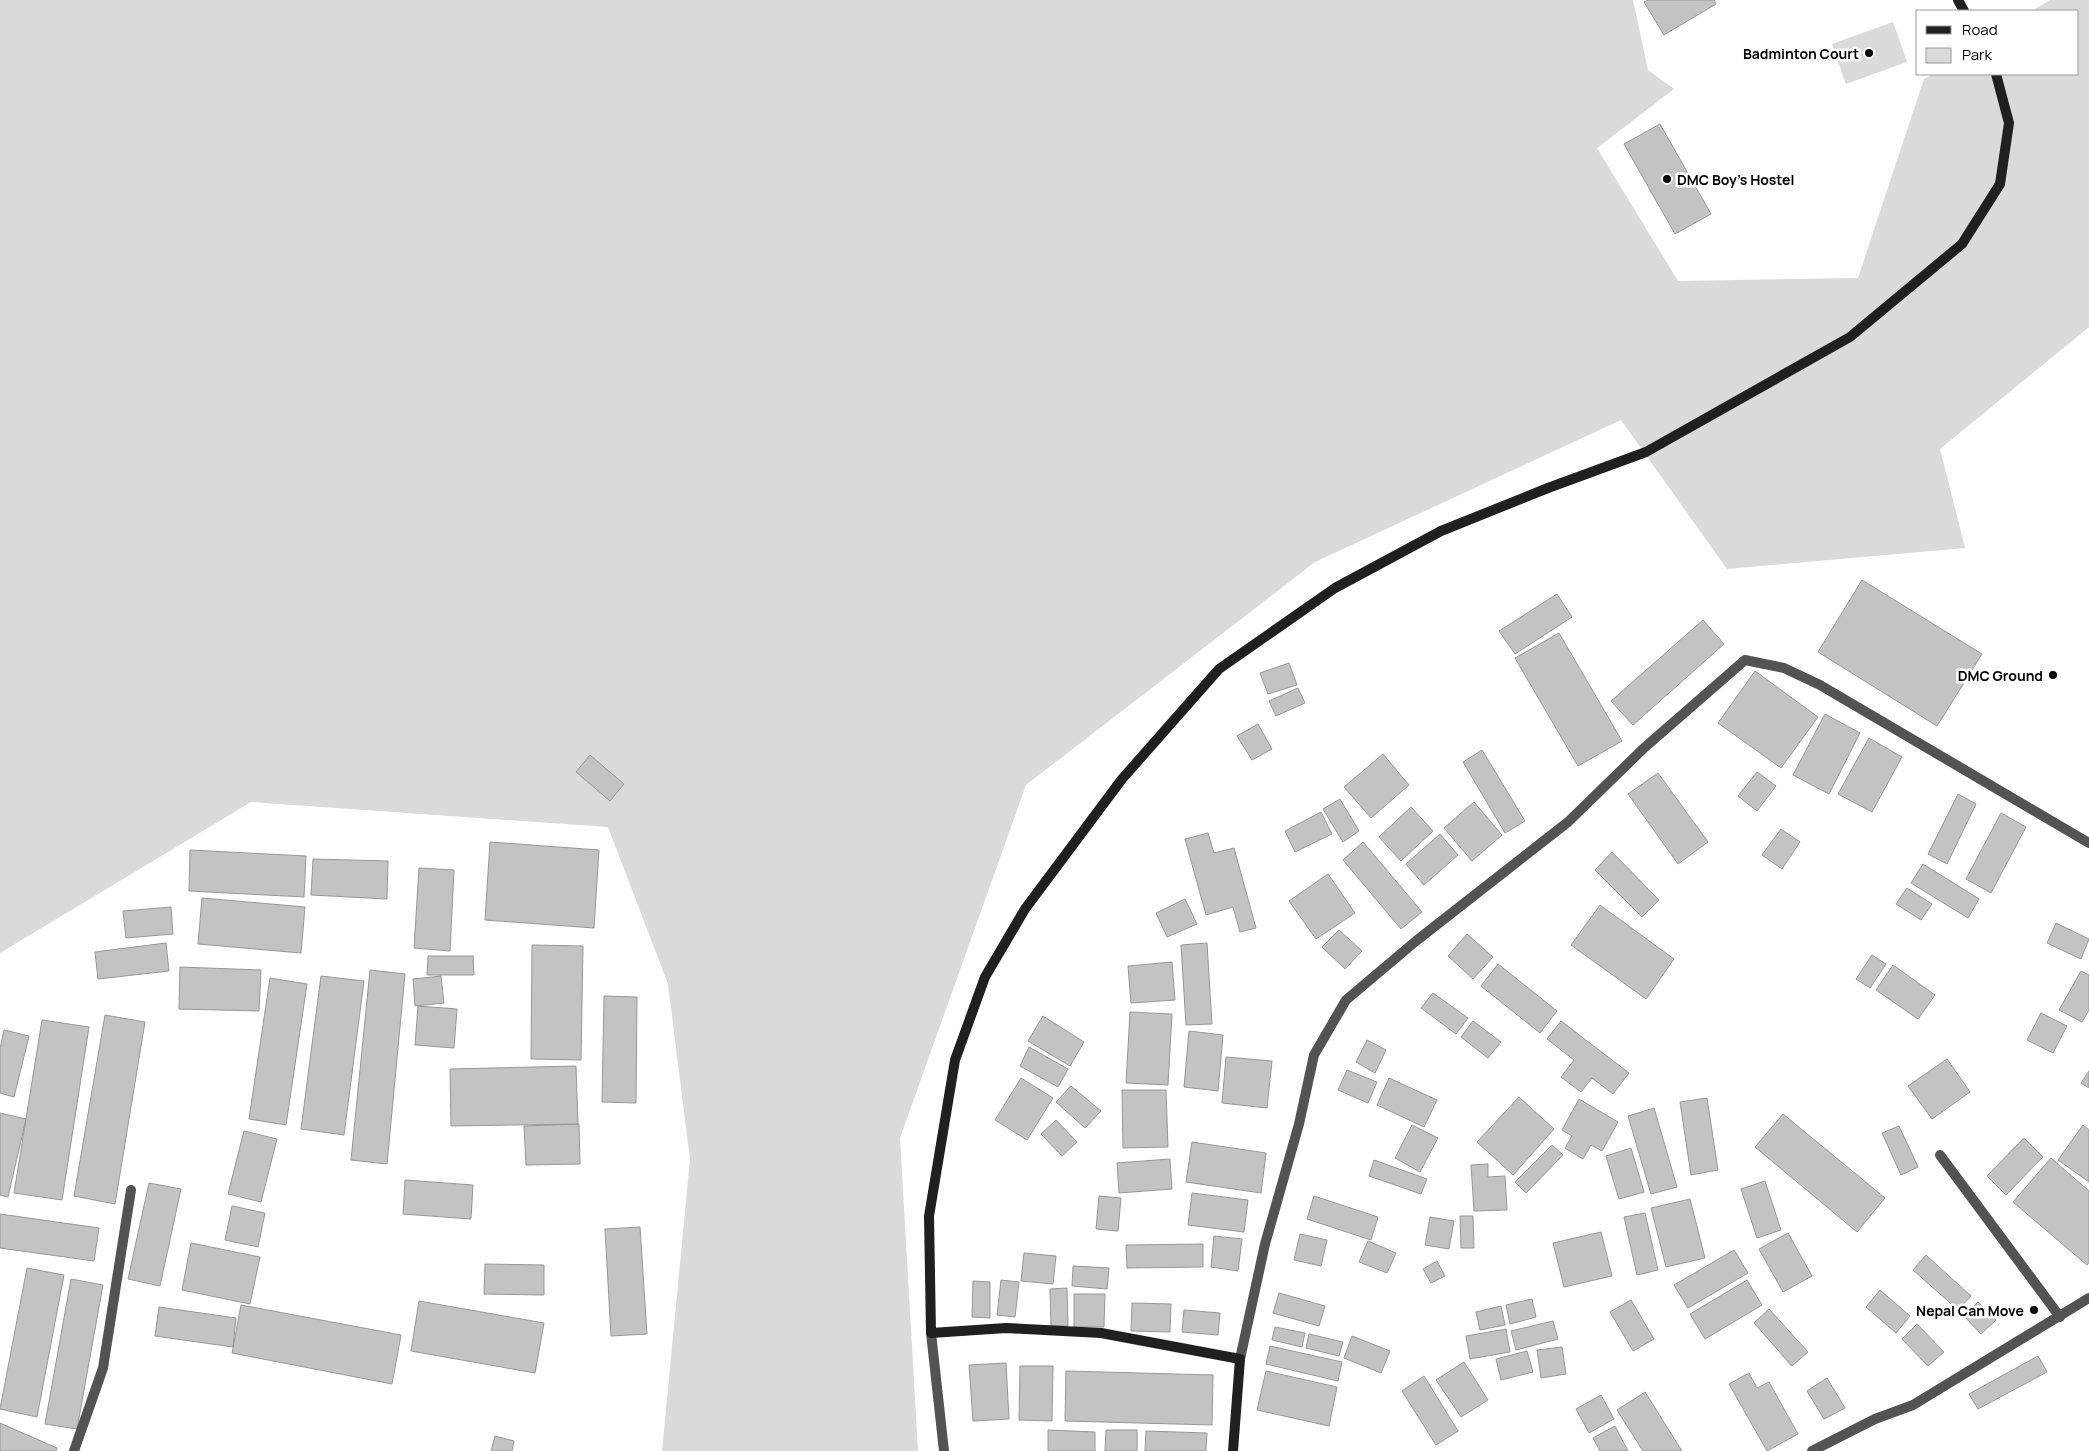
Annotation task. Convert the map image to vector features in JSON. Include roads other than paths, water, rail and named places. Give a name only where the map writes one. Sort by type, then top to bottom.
[{"type":"main road","points":[[1233,1451],[1240,1359],[1101,1334],[1006,1328],[931,1333],[929,1216],[955,1060],[985,976],[1025,909],[1122,779],[1219,669],[1335,588],[1441,531],[1548,488],[1646,452],[1850,337],[1962,244],[2000,184],[2009,123],[1996,75]]},
{"type":"street","points":[[1240,1359],[1265,1244],[1298,1124],[1314,1055],[1346,1000],[1416,940],[1568,822],[1644,748],[1745,660],[1784,668],[1820,685],[2089,843]]},
{"type":"street","points":[[1940,1155],[2060,1317]]},
{"type":"street","points":[[74,1451],[103,1368],[131,1190]]},
{"type":"street","points":[[1812,1451],[1875,1419],[1913,1405],[2089,1298]]},
{"type":"street","points":[[931,1333],[944,1451]]},
{"type":"place","name":"Badminton Court","points":[[1869,53]]},
{"type":"place","name":"DMC Boy's Hostel","points":[[1667,179]]},
{"type":"place","name":"DMC Ground","points":[[2053,675]]},
{"type":"place","name":"Nepal Can Move","points":[[2034,1310]]}]
